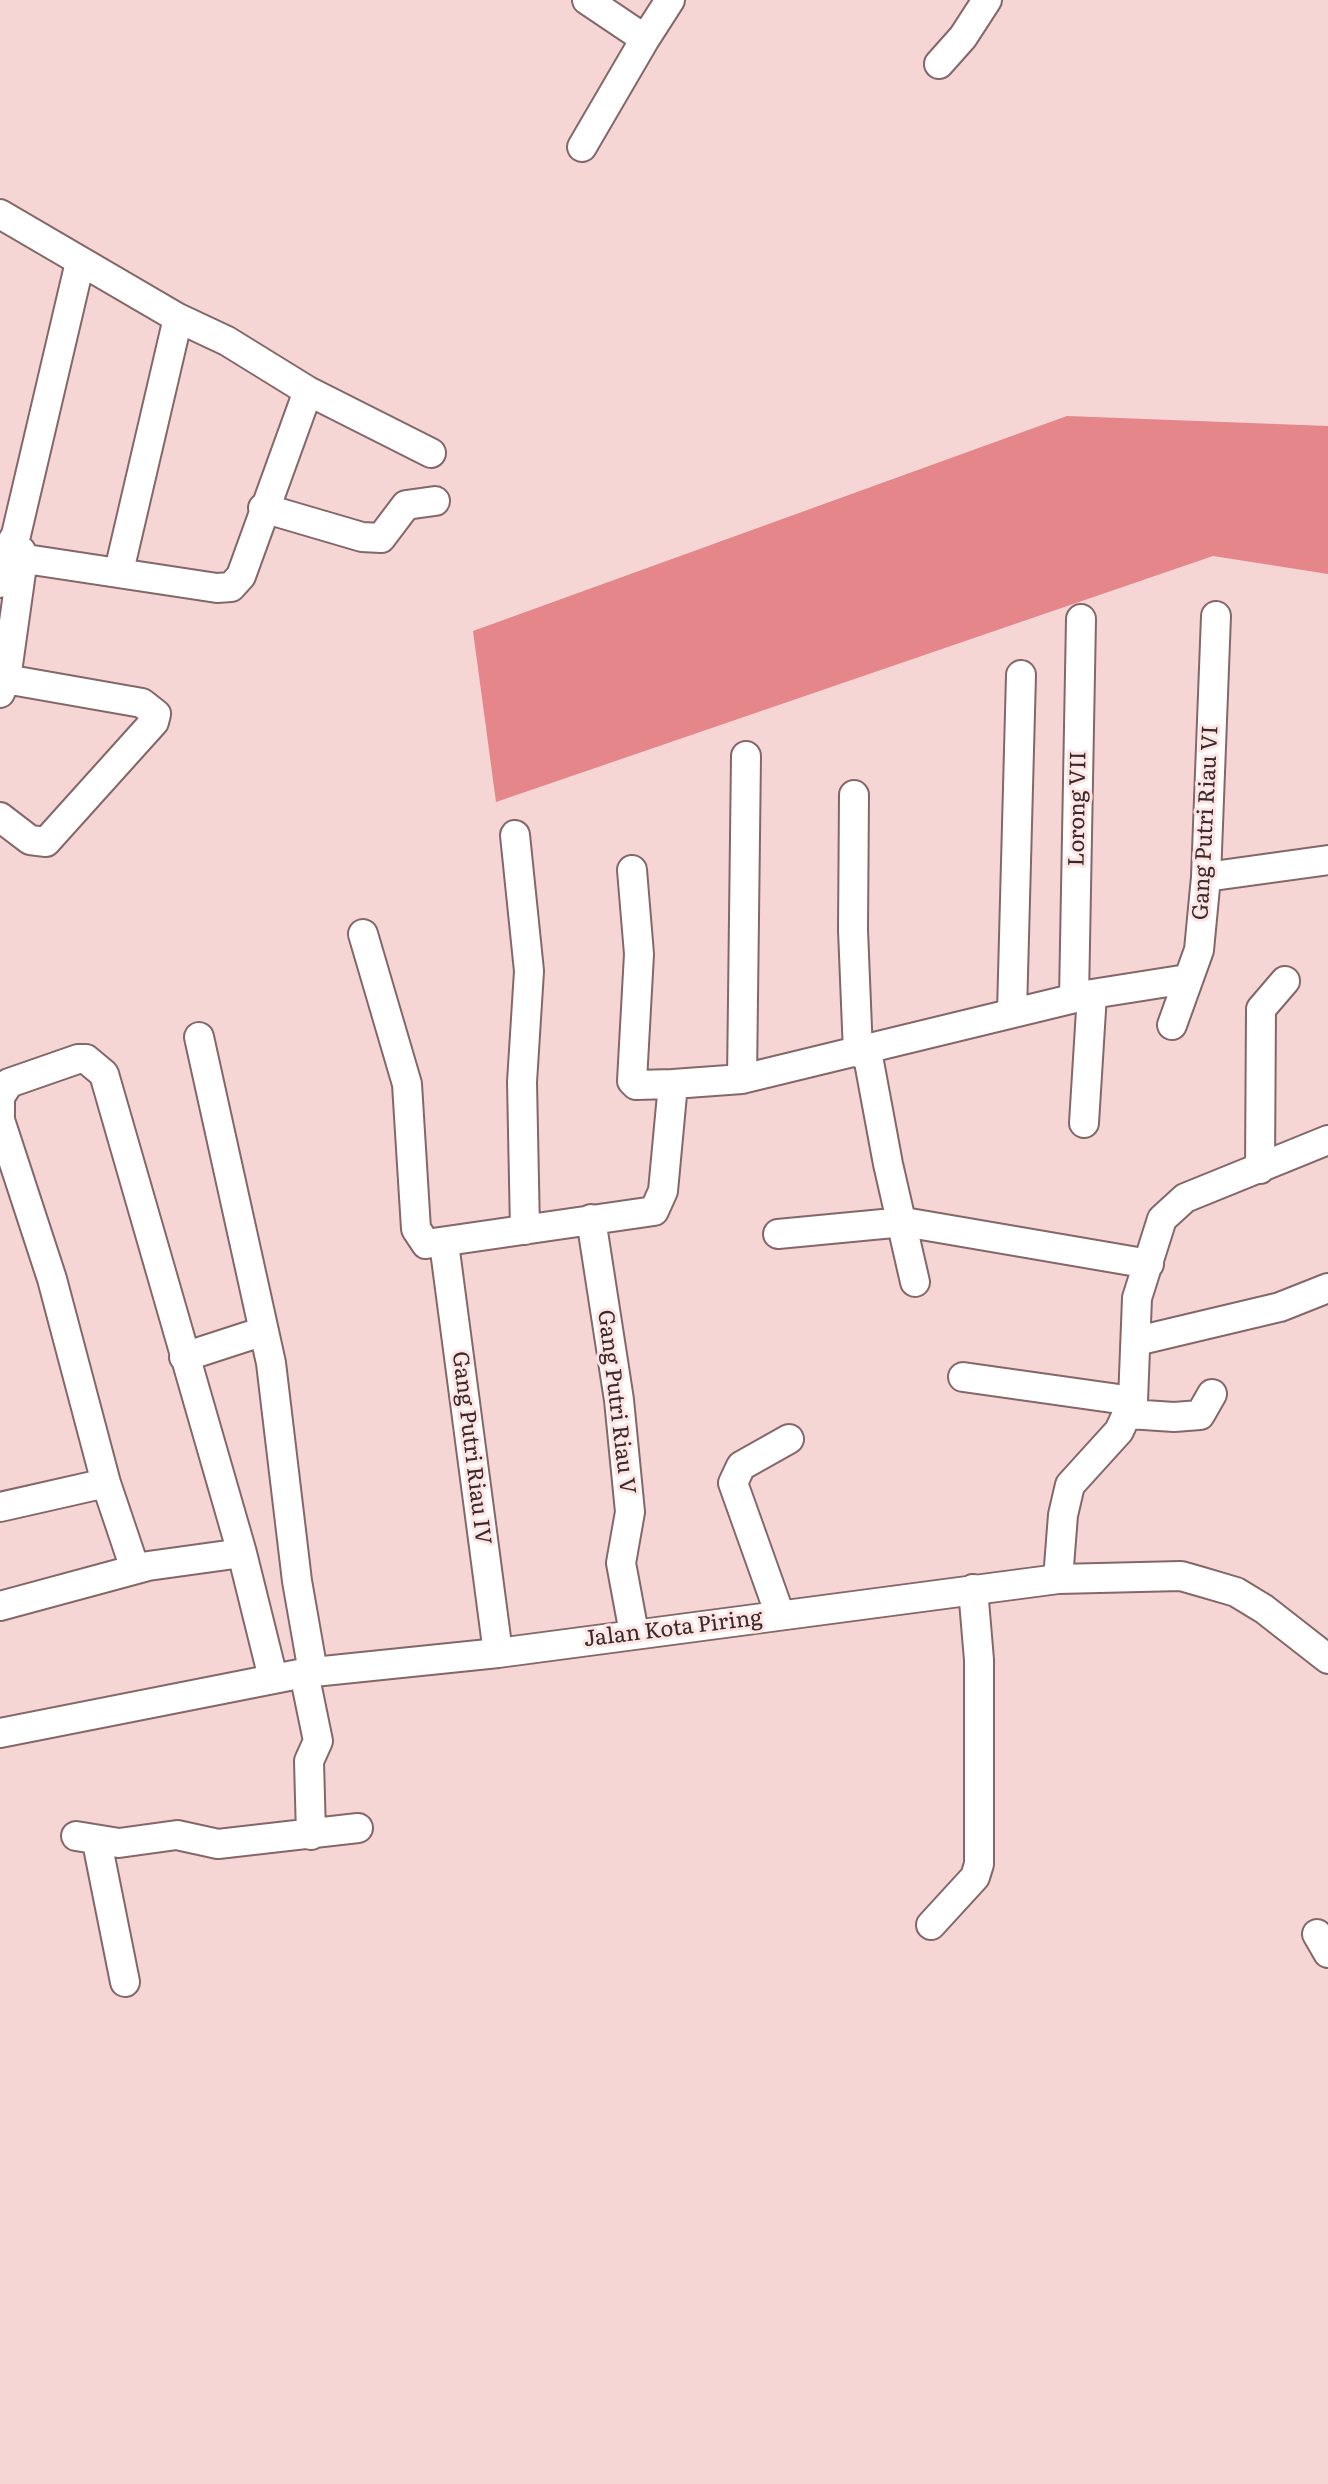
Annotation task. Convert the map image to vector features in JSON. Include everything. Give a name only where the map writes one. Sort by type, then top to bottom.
[{"type":"street","points":[[587,0],[645,39]]},
{"type":"street","points":[[582,147],[670,0]]},
{"type":"street","points":[[939,64],[963,37],[987,0]]},
{"type":"street","points":[[0,214],[178,318],[227,341],[308,391],[431,453]]},
{"type":"street","points":[[0,583],[11,551],[80,262]]},
{"type":"street","points":[[119,571],[178,318]]},
{"type":"street","points":[[11,551],[217,588],[231,587],[241,576],[263,508],[308,391]]},
{"type":"street","points":[[263,508],[362,537],[381,538],[406,505],[435,501]]},
{"type":"street","points":[[0,817],[30,840],[46,842],[154,722],[156,714],[142,703],[2,683],[11,551]]},
{"type":"street","name":"Gang Putri Riau VI","points":[[1172,1025],[1199,950],[1206,877],[1216,616]]},
{"type":"street","name":"Lorong VII","points":[[1081,619],[1084,1123]]},
{"type":"street","points":[[1012,1012],[1021,675]]},
{"type":"street","points":[[742,1079],[746,756]]},
{"type":"street","points":[[854,795],[853,930],[863,1052],[904,1222],[915,1282]]},
{"type":"street","points":[[515,835],[529,971],[522,1082],[525,1230]]},
{"type":"street","points":[[1206,877],[1328,860]]},
{"type":"street","points":[[632,870],[639,954],[632,1081],[636,1085],[742,1079],[1083,996],[1187,979]]},
{"type":"street","points":[[363,934],[407,1084],[416,1229],[426,1244],[591,1219],[646,1214],[658,1208],[663,1191],[673,1084]]},
{"type":"street","points":[[1260,1169],[1261,1009],[1285,981]]},
{"type":"street","points":[[199,1037],[264,1331],[318,1741],[309,1761],[311,1835]]},
{"type":"street","points":[[135,1569],[106,1483],[52,1279],[10,1185],[0,1119],[0,1097],[9,1083],[78,1059],[86,1059],[104,1074],[242,1553],[273,1678]]},
{"type":"street","points":[[1058,1579],[1063,1515],[1070,1485],[1119,1431],[1131,1407],[1137,1298],[1162,1219],[1185,1198],[1328,1140]]},
{"type":"street","name":"Gang Putri Riau V","points":[[591,1219],[629,1496],[630,1512],[621,1563],[634,1633]]},
{"type":"street","points":[[778,1234],[904,1222],[1149,1264]]},
{"type":"street","name":"Gang Putri Riau IV","points":[[444,1243],[498,1653]]},
{"type":"street","points":[[1137,1341],[1280,1307],[1328,1288]]},
{"type":"street","points":[[184,1357],[264,1331]]},
{"type":"street","points":[[963,1377],[1174,1417],[1200,1415],[1212,1394]]},
{"type":"street","points":[[780,1615],[733,1483],[741,1466],[789,1439]]},
{"type":"street","points":[[0,1507],[106,1483]]},
{"type":"street","points":[[0,1606],[135,1569],[242,1553]]},
{"type":"street","name":"Jalan Kota Piring","points":[[0,1733],[308,1672],[498,1653],[1058,1579],[1181,1576],[1202,1582],[1245,1598],[1328,1659]]},
{"type":"street","points":[[931,1925],[975,1877],[979,1864],[979,1660],[973,1589]]},
{"type":"street","points":[[125,1982],[87,1839],[119,1843],[177,1835],[218,1844],[358,1828]]},
{"type":"shaded area","points":[[1067,416],[1328,426],[1328,574],[1213,556],[496,802],[473,631]]}]
